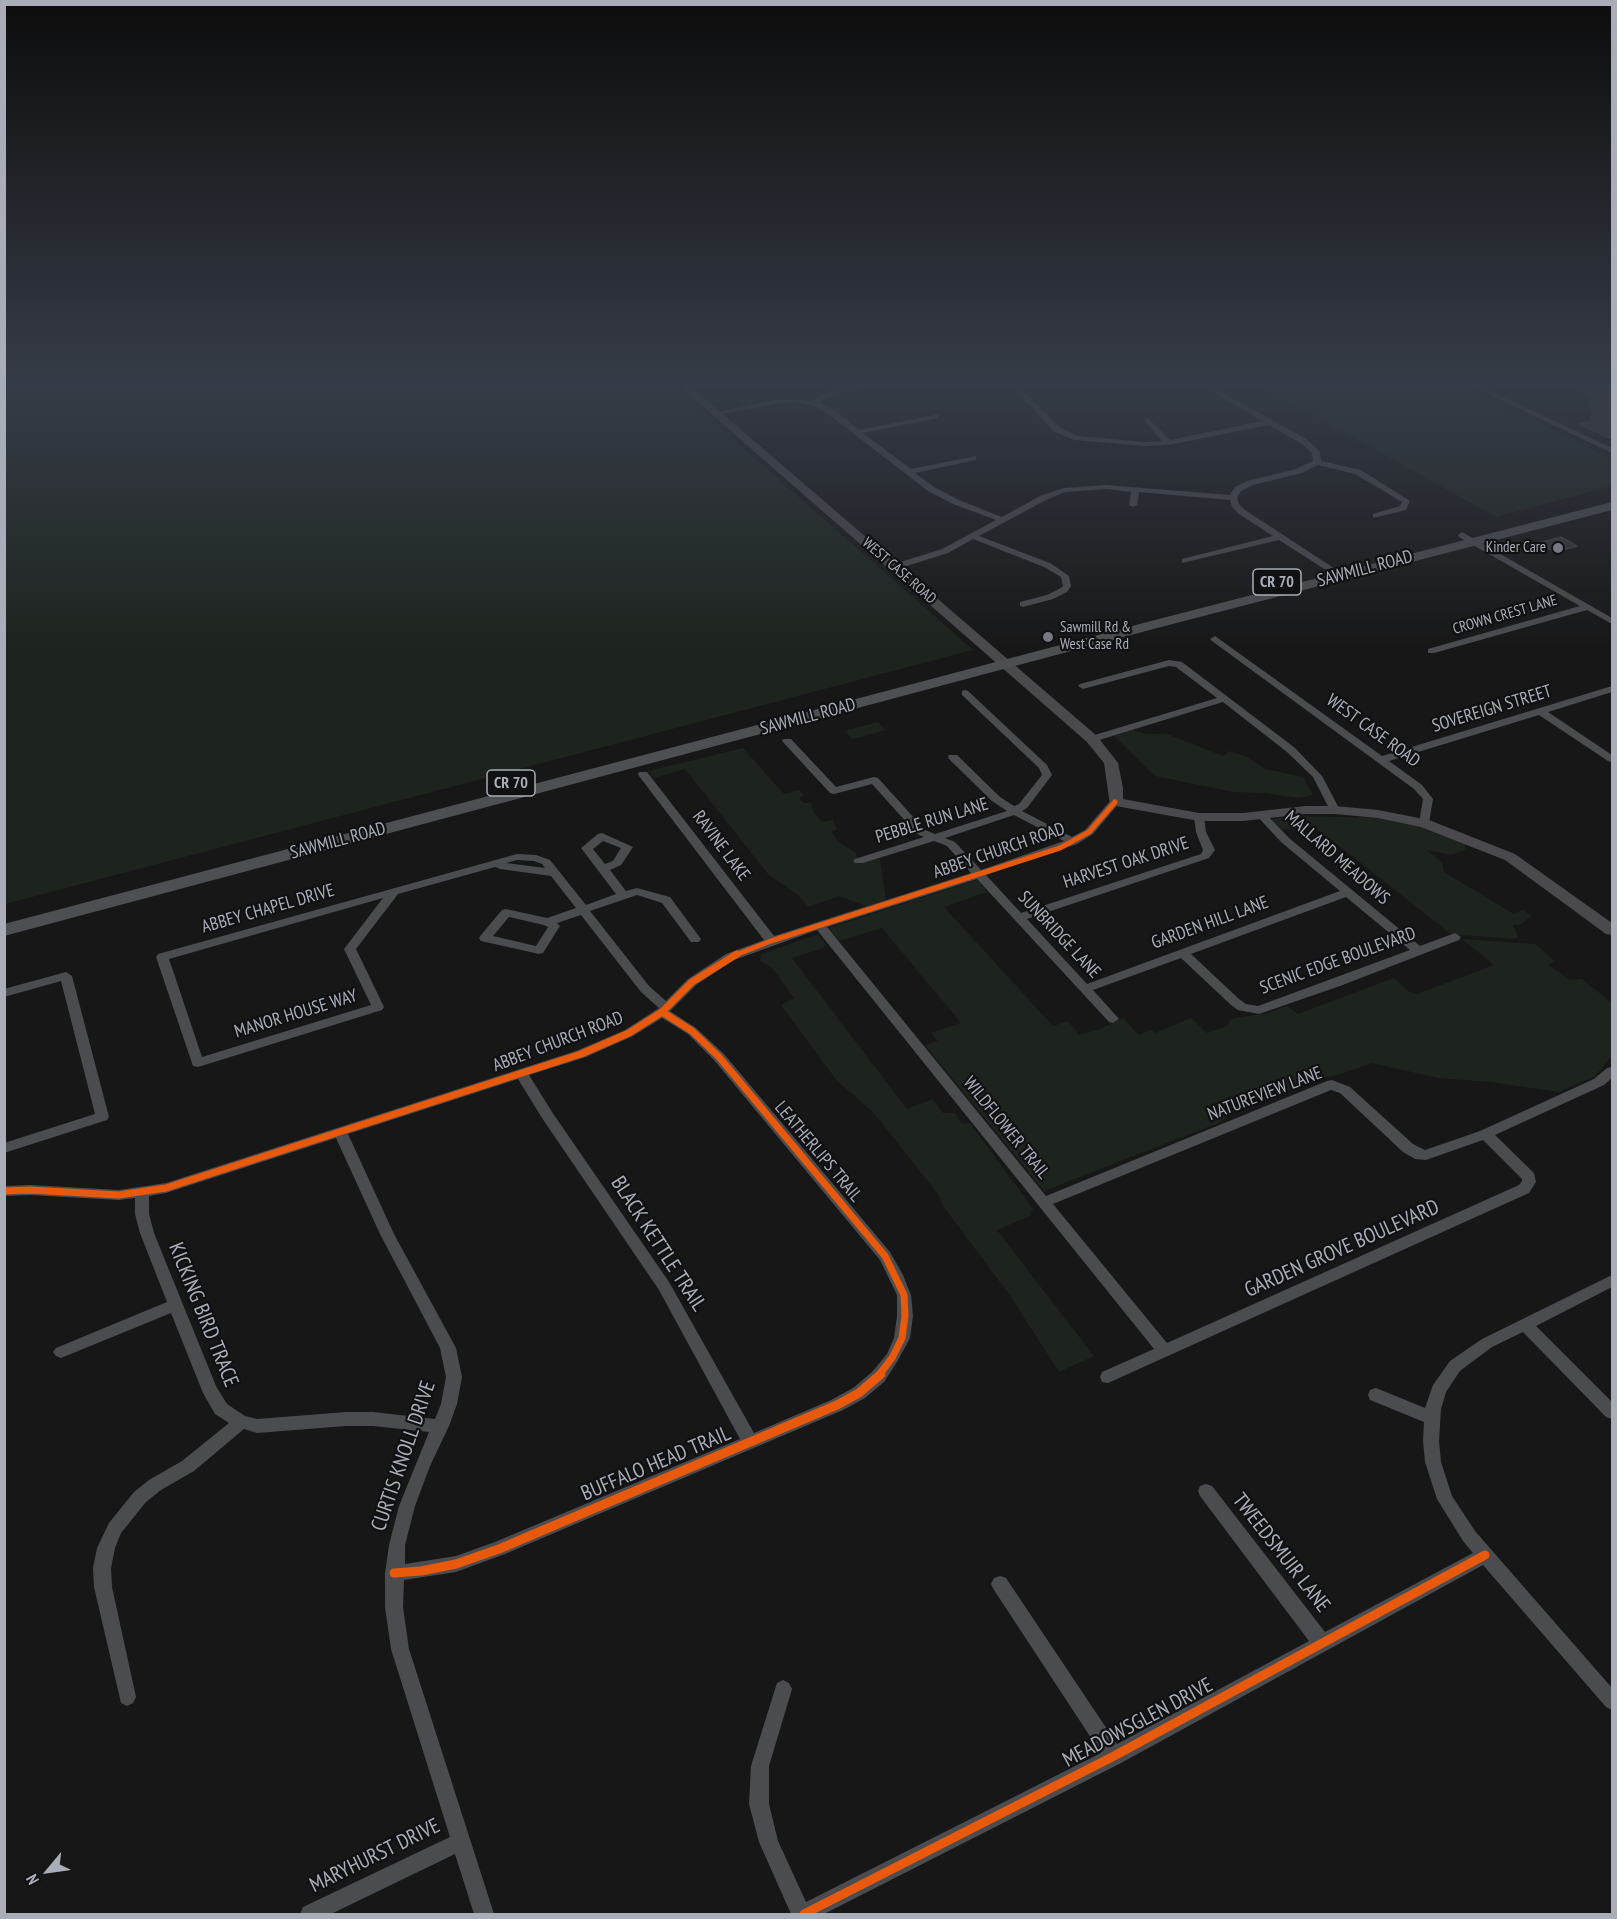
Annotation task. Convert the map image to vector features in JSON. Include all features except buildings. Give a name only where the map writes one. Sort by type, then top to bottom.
[{"type":"main road","name":"WEST CASE ROAD","points":[[786,474],[1002,660]]},
{"type":"main road","name":"SAWMILL ROAD","points":[[1468,538],[1612,495]]},
{"type":"main road","name":"SAWMILL ROAD","points":[[4,930],[1335,572],[1468,538],[1612,506]]},
{"type":"main road","name":"SAWMILL ROAD","points":[[4,917],[1002,660]]},
{"type":"main road","points":[[1002,660],[1092,739],[1112,763],[1116,788],[1115,802],[1199,817],[1335,810],[1378,814],[1424,823],[1510,857],[1612,930]]},
{"type":"street","points":[[912,474],[944,496],[1003,520]]},
{"type":"street","points":[[1289,474],[1243,486],[1234,493],[1235,505],[1242,512],[1335,572]]},
{"type":"street","points":[[1361,474],[1406,501],[1403,508],[1376,516]]},
{"type":"street","points":[[894,567],[927,558],[1043,498],[1064,490],[1097,486],[1233,498]]},
{"type":"street","points":[[1133,505],[1135,489]]},
{"type":"street","points":[[972,536],[1047,565],[1065,576],[1067,586],[1064,590],[1050,597],[1023,604]]},
{"type":"street","points":[[1185,561],[1280,537]]},
{"type":"street","points":[[1468,538],[1612,621]]},
{"type":"street","name":"CROWN CREST LANE","points":[[1431,651],[1588,607]]},
{"type":"street","name":"WEST CASE ROAD","points":[[1215,639],[1424,794],[1428,805],[1424,823]]},
{"type":"street","points":[[1083,686],[1176,663],[1305,763],[1317,776],[1335,810]]},
{"type":"street","name":"SOVEREIGN STREET","points":[[1381,760],[1612,689]]},
{"type":"street","name":"PEBBLE RUN LANE","points":[[859,861],[1014,811],[1023,806],[1047,775],[1046,771],[965,693]]},
{"type":"street","points":[[1092,739],[1223,699]]},
{"type":"street","points":[[1540,711],[1612,759]]},
{"type":"street","name":"SUNBRIDGE LANE","points":[[788,741],[834,791],[874,780],[921,832],[951,844],[1113,1019]]},
{"type":"street","name":"PEBBLE RUN LANE","points":[[952,757],[996,798],[1014,811],[1073,842]]},
{"type":"street","name":"RAVINE LAKE","points":[[643,774],[771,941]]},
{"type":"street","name":"ABBEY CHURCH ROAD","points":[[4,1191],[30,1190],[96,1195],[142,1192],[195,1180],[522,1074],[612,1041],[664,1010],[692,982],[718,963],[771,941],[1045,854],[1089,832],[1115,802]]},
{"type":"street","name":"MALLARD MEADOWS","points":[[1262,815],[1285,840],[1419,951]]},
{"type":"street","name":"HARVEST OAK DRIVE","points":[[1018,918],[1205,856],[1209,850],[1201,832],[1199,817]]},
{"type":"street","name":"ABBEY CHAPEL DRIVE","points":[[198,1063],[162,957],[491,865],[555,873],[664,1010]]},
{"type":"street","points":[[603,869],[623,895]]},
{"type":"street","points":[[548,922],[554,927],[539,950],[485,938],[506,913],[548,922],[637,891],[666,900],[695,939]]},
{"type":"street","name":"GARDEN HILL LANE","points":[[1085,989],[1348,891]]},
{"type":"street","name":"MANOR HOUSE WAY","points":[[198,1063],[378,1007],[350,949],[394,892]]},
{"type":"street","name":"WILDFLOWER TRAIL","points":[[820,926],[1164,1351]]},
{"type":"street","name":"SCENIC EDGE BOULEVARD","points":[[1182,952],[1235,1002],[1242,1007],[1259,1010],[1455,937]]},
{"type":"street","points":[[4,993],[66,976],[102,1117],[4,1148]]},
{"type":"street","name":"LEATHERLIPS TRAIL","points":[[664,1010],[692,1031],[719,1057],[885,1256],[904,1295],[906,1316],[902,1338]]},
{"type":"street","name":"NATUREVIEW LANE","points":[[1043,1203],[1332,1085],[1345,1090],[1408,1148],[1420,1155],[1426,1155],[1485,1134],[1599,1082],[1612,1071]]},
{"type":"street","name":"BLACK KETTLE TRAIL","points":[[522,1074],[664,1286],[750,1441]]},
{"type":"street","name":"CURTIS KNOLL DRIVE","points":[[341,1133],[387,1234],[448,1348],[454,1377],[453,1392],[441,1426],[422,1466],[407,1506],[397,1545],[394,1608],[400,1649],[484,1914]]},
{"type":"street","name":"GARDEN GROVE BOULEVARD","points":[[1108,1377],[1524,1189],[1529,1182],[1529,1177],[1485,1134]]},
{"type":"street","name":"KICKING BIRD TRACE","points":[[142,1192],[142,1214],[147,1233],[174,1305],[216,1403],[221,1409],[241,1422],[266,1426],[328,1420],[373,1419],[441,1426]]},
{"type":"street","points":[[1612,1281],[1470,1353],[1455,1366],[1439,1390],[1431,1418],[1432,1462],[1445,1499],[1469,1536],[1612,1701]]},
{"type":"street","points":[[61,1352],[174,1305]]},
{"type":"street","points":[[1524,1324],[1612,1412]]},
{"type":"street","name":"BUFFALO HEAD TRAIL","points":[[394,1573],[441,1567],[485,1554],[837,1405],[859,1393],[878,1377],[892,1358],[902,1338]]},
{"type":"street","points":[[1376,1395],[1431,1418]]},
{"type":"street","points":[[127,1697],[103,1587],[102,1568],[106,1548],[115,1528],[140,1497],[155,1485],[188,1466],[241,1422]]},
{"type":"street","name":"TWEEDSMUIR LANE","points":[[1206,1491],[1321,1642]]},
{"type":"street","name":"MEADOWSGLEN DRIVE","points":[[802,1914],[1114,1756],[1485,1555]]},
{"type":"street","points":[[1000,1584],[1114,1756]]},
{"type":"street","points":[[783,1689],[760,1766],[759,1804],[769,1842],[802,1914]]},
{"type":"street","name":"MARYHURST DRIVE","points":[[310,1914],[462,1841]]},
{"type":"shaded area","points":[[4,474],[772,474],[973,650],[5,904]]},
{"type":"shaded area","points":[[1418,474],[1612,474],[1612,486],[1496,517]]},
{"type":"shaded area","points":[[878,722],[886,730],[853,739],[844,731]]},
{"type":"shaded area","points":[[1133,730],[1145,734],[1167,734],[1223,756],[1229,751],[1248,757],[1265,769],[1303,777],[1313,795],[1299,798],[1264,793],[1233,792],[1155,776],[1114,736]]},
{"type":"shaded area","points":[[743,748],[784,794],[799,790],[804,795],[799,798],[804,803],[811,803],[813,811],[822,822],[833,820],[837,829],[831,832],[839,842],[856,853],[859,863],[880,859],[886,900],[869,907],[839,896],[808,907],[798,895],[768,874],[685,769],[654,778],[648,771]]},
{"type":"shaded area","points":[[1295,816],[1387,818],[1434,830],[1465,844],[1465,850],[1451,855],[1427,850],[1442,863],[1444,872],[1514,914],[1523,910],[1531,916],[1521,924],[1513,925],[1518,937],[1514,939],[1451,934],[1315,827],[1280,830],[1269,820]]},
{"type":"shaded area","points":[[977,880],[987,892],[944,907],[1053,1026],[1068,1021],[1079,1035],[1103,1028],[1123,1018],[1139,1035],[1151,1030],[1155,1033],[1191,1018],[1207,1033],[1227,1026],[1230,1020],[1264,1014],[1287,1006],[1298,1014],[1394,978],[1408,991],[1417,994],[1494,965],[1462,939],[1535,944],[1555,961],[1549,965],[1570,980],[1582,979],[1612,1003],[1612,1056],[1595,1076],[1559,1092],[1491,1082],[1438,1078],[1372,1063],[1338,1075],[1316,1079],[1230,1113],[1221,1122],[1044,1191],[925,1045],[938,1041],[931,1033],[961,1023],[882,928],[839,941],[828,928]]},
{"type":"shaded area","points":[[818,934],[825,944],[823,948],[792,958],[907,1109],[933,1099],[943,1113],[955,1113],[962,1124],[970,1123],[1034,1210],[1030,1212],[1032,1215],[997,1230],[1094,1356],[1059,1372],[1011,1297],[943,1206],[938,1194],[873,1112],[837,1081],[781,1005],[794,998],[773,969],[760,961],[761,954]]},
{"type":"cycle path","points":[[4,1191],[30,1190],[119,1195],[166,1188],[581,1054],[629,1033],[662,1012],[692,982],[730,957],[771,941],[1060,848],[1089,832],[1115,802]]},
{"type":"cycle path","points":[[394,1573],[421,1571],[456,1564],[499,1549],[837,1405],[859,1393],[878,1377],[892,1358],[902,1338],[905,1316],[904,1295],[885,1256],[719,1057],[692,1031],[662,1012]]},
{"type":"cycle path","points":[[804,1914],[1114,1756],[1485,1555]]},
{"type":"place","name":"Kinder Care","points":[[1558,548]]},
{"type":"place","name":"Sawmill Rd & West Case Rd","points":[[1048,637]]}]
